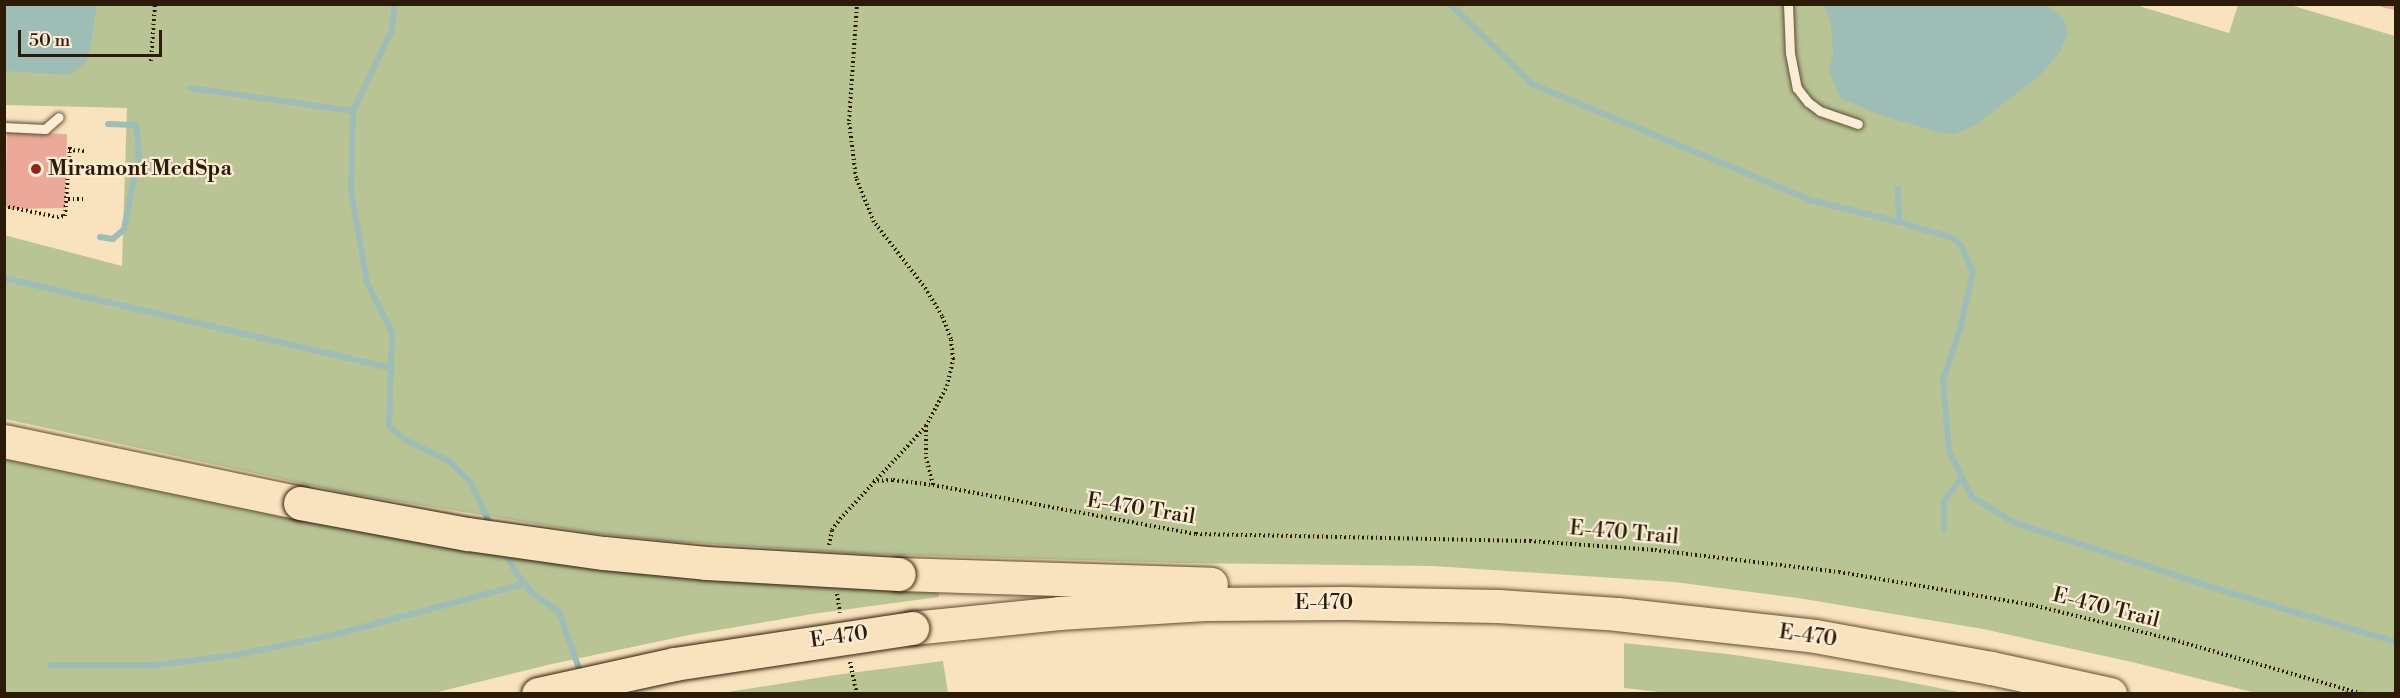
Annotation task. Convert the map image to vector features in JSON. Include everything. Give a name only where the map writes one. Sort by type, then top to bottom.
[{"type":"highway","points":[[4,441],[432,528],[604,553],[706,563],[899,574],[1446,588],[1498,606]]},
{"type":"highway","name":"E-470","points":[[538,693],[715,657],[912,628],[1059,613],[1205,604],[1345,603],[1498,606],[1617,614],[1815,636],[1991,668],[2110,693]]},
{"type":"lane","points":[[1788,4],[1790,53],[1797,88],[1808,102],[1820,111],[1858,124]]},
{"type":"lane","points":[[4,127],[45,129],[59,117]]},
{"type":"path","points":[[829,554],[830,536],[836,524],[873,481],[926,426],[950,378],[953,349],[948,328],[926,289],[873,222],[856,177],[849,120],[857,4]]},
{"type":"path","points":[[151,61],[155,5]]},
{"type":"path","points":[[4,206],[62,218],[66,214],[68,199],[69,148],[86,151]]},
{"type":"path","points":[[68,199],[85,199]]},
{"type":"path","points":[[926,426],[926,457],[933,485]]},
{"type":"path","name":"E-470 Trail","points":[[873,481],[893,480],[933,485],[1196,534],[1530,541],[1655,550],[1850,574],[2032,605],[2174,640],[2362,693]]},
{"type":"path","points":[[836,589],[842,620]]},
{"type":"path","points":[[848,651],[856,693]]},
{"type":"green space","points":[[2132,4],[2229,33],[2238,5],[2290,5],[2395,36],[2395,693],[2256,693],[2136,663],[1983,629],[1798,598],[1674,582],[1433,566],[1181,563],[866,554],[666,541],[592,533],[346,493],[5,419],[4,235],[122,266],[127,108],[5,105],[5,5]]},
{"type":"green space","points":[[4,458],[939,591],[939,597],[812,614],[689,635],[552,664],[434,693],[5,693]]},
{"type":"green space","points":[[1624,643],[1728,654],[1883,677],[1964,693],[1677,694],[1624,688]]},
{"type":"green space","points":[[943,661],[948,693],[722,693],[835,675]]},
{"type":"water","points":[[4,5],[93,5],[96,9],[86,63],[70,75],[5,71]]},
{"type":"water","points":[[1824,5],[2045,5],[2064,19],[2068,34],[2059,53],[2040,75],[1977,124],[1955,134],[1941,133],[1878,114],[1840,98],[1829,70],[1833,54],[1831,25]]},
{"type":"building","points":[[2374,4],[2396,4],[2396,10],[2385,8]]},
{"type":"building","name":"Miramont MedSpa","points":[[7,132],[67,134],[65,208],[9,209],[5,206]]},
{"type":"waterway","points":[[395,4],[391,32],[353,111],[351,191],[367,283],[392,332],[389,426],[407,441],[449,461],[471,483],[491,526]]},
{"type":"waterway","points":[[1450,4],[1532,84],[1810,200],[1899,222],[1952,238],[1961,245],[1973,272],[1960,329],[1943,380],[1949,451],[1972,497],[2015,523],[2227,592],[2396,642]]},
{"type":"waterway","points":[[190,88],[353,111]]},
{"type":"waterway","points":[[100,237],[113,239],[124,229],[139,153],[136,125],[108,124]]},
{"type":"waterway","points":[[1898,189],[1899,222]]},
{"type":"waterway","points":[[4,278],[392,368]]},
{"type":"waterway","points":[[1944,529],[1944,501],[1962,477]]},
{"type":"waterway","points":[[504,551],[516,573],[532,593],[559,612],[581,674]]},
{"type":"waterway","points":[[51,665],[155,665],[236,655],[337,634],[524,584]]},
{"type":"place","name":"Miramont MedSpa","points":[[36,169]]}]
